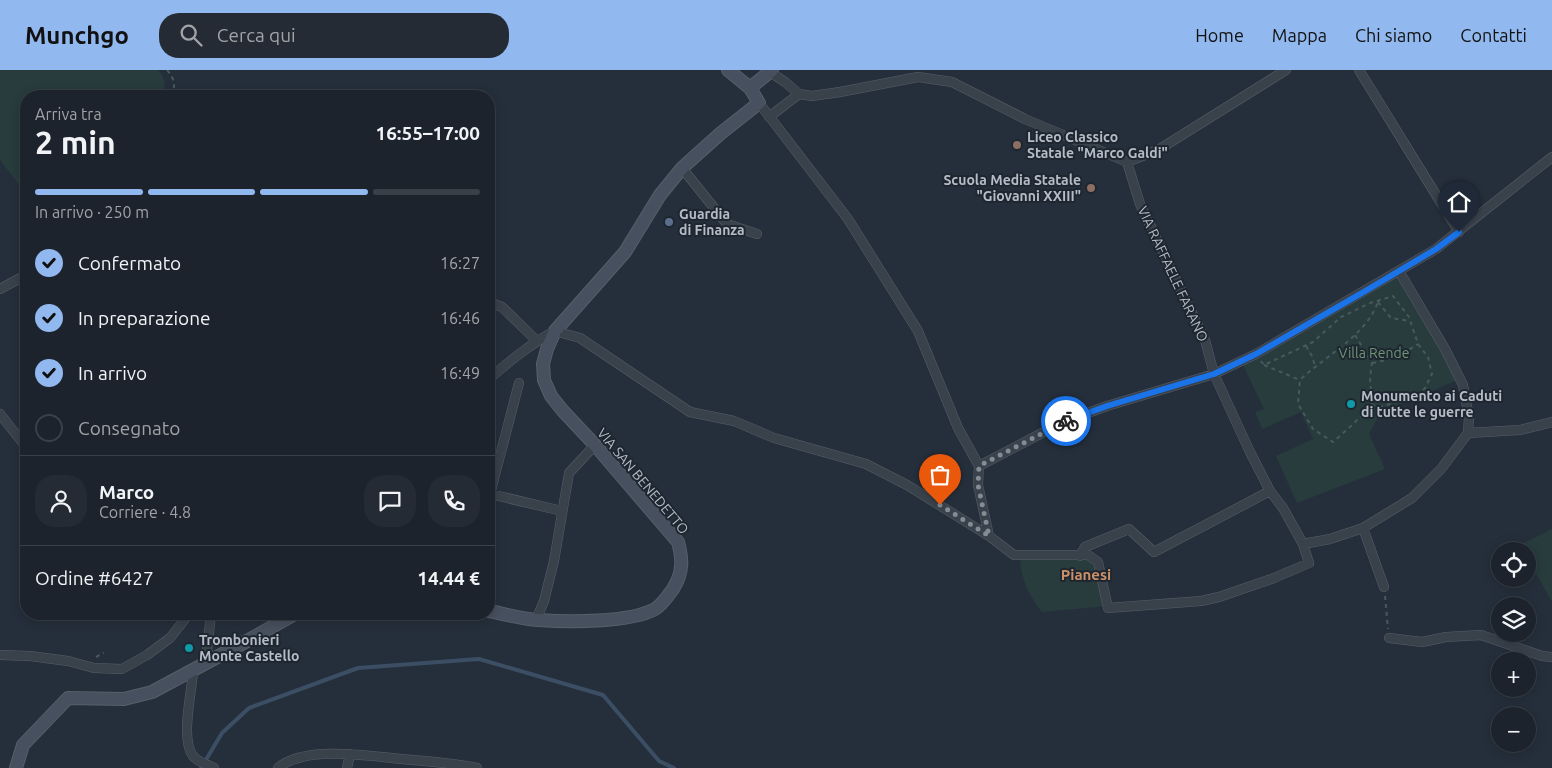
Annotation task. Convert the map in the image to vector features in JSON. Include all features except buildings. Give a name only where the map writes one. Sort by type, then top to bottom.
[{"type":"street","points":[[728,70],[750,88],[848,219],[918,331],[958,428],[979,466],[978,485],[989,536]]},
{"type":"street","points":[[750,88],[771,71],[799,94],[812,96],[918,77],[952,82],[1025,119],[1127,162],[1158,150],[1286,70]]},
{"type":"street","points":[[1359,70],[1459,232]]},
{"type":"street","points":[[770,117],[799,94]]},
{"type":"street","points":[[495,374],[536,340],[555,331],[625,252],[660,195],[682,168],[759,102]]},
{"type":"street","points":[[979,466],[1061,423],[1107,406],[1214,374],[1256,354],[1436,249],[1552,157]]},
{"type":"street","name":"VIA RAFFAELE FARANO","points":[[1127,162],[1140,204],[1205,340],[1214,374],[1270,491],[1283,508],[1302,544]]},
{"type":"street","points":[[682,168],[727,224],[757,234]]},
{"type":"street","points":[[555,331],[580,338],[690,412],[734,421],[774,438],[866,464],[907,485],[989,536],[1014,555],[1088,555],[1098,562],[1108,608],[1126,608],[1201,601],[1219,597],[1274,578],[1309,563],[1302,544],[1330,539],[1364,528],[1412,498],[1441,469],[1468,433],[1469,417],[1463,385],[1445,348],[1399,271]]},
{"type":"street","points":[[0,289],[20,278]]},
{"type":"street","points":[[495,304],[502,307],[536,340]]},
{"type":"street","name":"VIA SAN BENEDETTO","points":[[495,612],[536,620],[610,620],[640,615],[656,608],[667,598],[677,583],[682,570],[682,556],[678,542],[551,396],[544,380],[544,364],[547,349],[555,331]]},
{"type":"street","points":[[495,475],[519,383]]},
{"type":"street","points":[[0,414],[20,440]]},
{"type":"street","points":[[1468,433],[1520,430],[1552,422]]},
{"type":"street","points":[[0,432],[8,426]]},
{"type":"street","points":[[536,620],[544,601],[554,561],[569,473],[595,445]]},
{"type":"street","points":[[1080,556],[1085,546],[1129,529],[1154,552],[1270,491]]},
{"type":"street","points":[[495,495],[562,511]]},
{"type":"street","points":[[1364,528],[1384,586]]},
{"type":"street","points":[[0,655],[30,656],[94,668],[122,669],[147,655],[170,638],[184,620]]},
{"type":"street","points":[[210,620],[207,651],[212,659]]},
{"type":"street","points":[[16,768],[23,745],[68,698],[107,699],[139,696],[152,692],[284,620]]},
{"type":"street","points":[[1390,638],[1422,642],[1446,637],[1480,635],[1542,656],[1552,657]]},
{"type":"street","points":[[193,671],[187,719],[189,747],[194,758],[213,768]]},
{"type":"street","points":[[278,768],[283,764],[305,756],[336,753],[456,764],[478,768]]},
{"type":"street","points":[[347,768],[350,754]]},
{"type":"path","points":[[168,70],[174,79],[176,86],[174,90]]},
{"type":"path","points":[[1264,365],[1313,342],[1341,317],[1370,303],[1393,296],[1410,321],[1418,344],[1428,357],[1432,374],[1425,388],[1418,395],[1380,407],[1372,405]]},
{"type":"path","points":[[1378,302],[1391,318],[1410,321]]},
{"type":"path","points":[[1355,335],[1372,363],[1370,378],[1372,405],[1350,428],[1333,442],[1313,429],[1298,404],[1300,380],[1315,366],[1342,348],[1355,335],[1374,313],[1378,302]]},
{"type":"path","points":[[1372,363],[1385,361],[1401,355],[1418,344]]},
{"type":"path","points":[[1306,346],[1315,366]]},
{"type":"path","points":[[1256,354],[1264,365],[1300,380]]},
{"type":"path","points":[[1384,586],[1390,638]]},
{"type":"green space","points":[[0,70],[158,70],[163,76],[165,85],[164,90],[20,90],[20,186],[0,160]]},
{"type":"green space","name":"Villa Rende","points":[[1399,271],[1460,379],[1381,412],[1369,434],[1385,469],[1297,503],[1276,456],[1313,439],[1301,412],[1262,429],[1255,412],[1264,409],[1241,361]]},
{"type":"green space","points":[[1552,529],[1552,602],[1536,573],[1536,542],[1526,542]]},
{"type":"green space","points":[[1088,555],[1097,562],[1108,606],[1042,612],[1027,588],[1022,574],[1020,559]]},
{"type":"waterway","points":[[201,768],[222,733],[249,708],[358,668],[479,659],[603,695],[659,761],[674,768]]},
{"type":"way so far","points":[[940,505],[989,536],[978,485],[979,466],[1066,421]]},
{"type":"place","name":"Liceo Classico Statale \"Marco Galdi\"","points":[[1017,145]]},
{"type":"place","name":"Scuola Media Statale \"Giovanni XXIII\"","points":[[1091,188]]},
{"type":"place","name":"Guardia di Finanza","points":[[669,222]]},
{"type":"place","name":"Monumento ai Caduti di tutte le guerre","points":[[1351,404]]},
{"type":"place","name":"Trombonieri Monte Castello","points":[[189,648]]},
{"type":"district","name":"Pianesi","points":[[1086,574]]},
{"type":"route","points":[[1066,421],[1107,406],[1214,374],[1256,354],[1436,249],[1459,232]]}]
